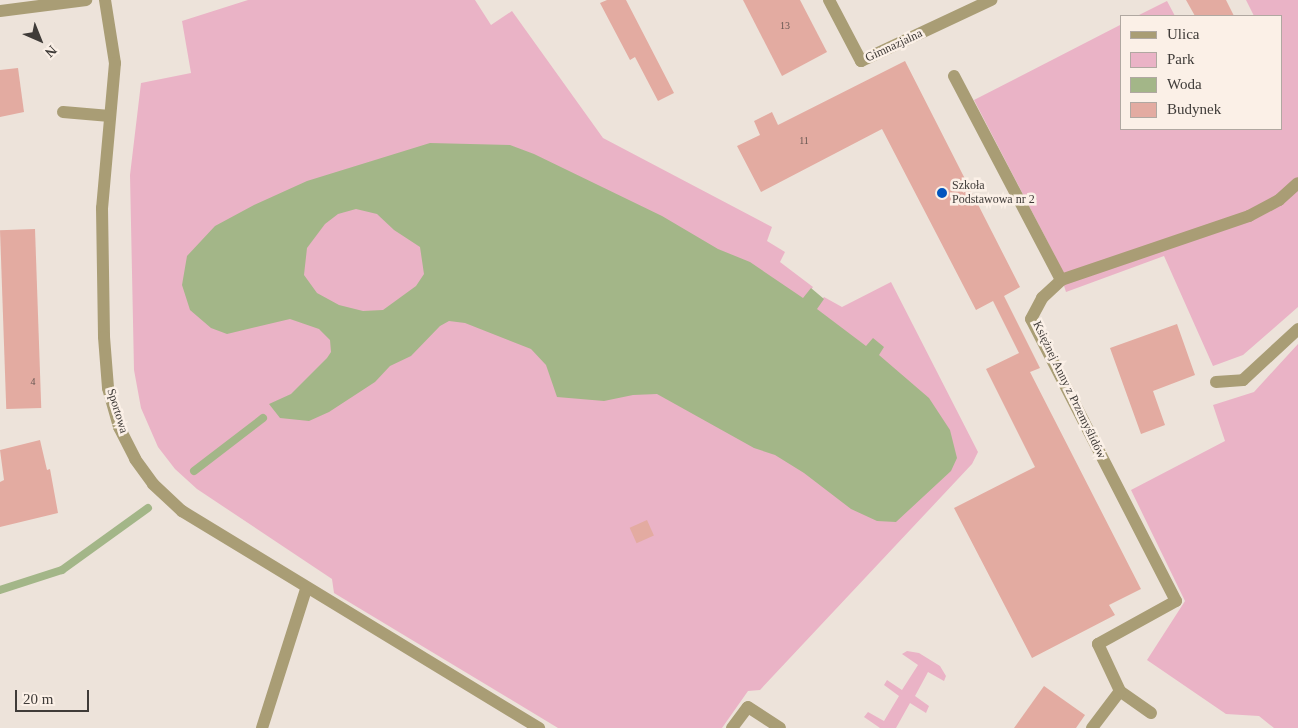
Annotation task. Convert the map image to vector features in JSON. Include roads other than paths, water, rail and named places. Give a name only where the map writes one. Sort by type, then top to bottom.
[{"type":"street","points":[[0,11],[86,0]]},
{"type":"street","name":"Sportowa","points":[[105,0],[115,63],[102,208],[104,337],[108,388],[119,427],[153,484],[182,511],[306,589],[539,728]]},
{"type":"street","name":"Gimnazjalna","points":[[828,0],[861,62],[991,0]]},
{"type":"street","points":[[954,76],[1061,280]]},
{"type":"street","points":[[63,112],[110,116]]},
{"type":"street","name":"Księżnej Anny z Przemyślidów","points":[[1120,691],[1098,644],[1176,601],[1031,319],[1042,298],[1061,280],[1249,216],[1279,200],[1298,183]]},
{"type":"street","points":[[1216,382],[1243,380],[1298,330]]},
{"type":"street","points":[[262,728],[306,589]]},
{"type":"street","points":[[1092,728],[1120,691],[1151,713]]},
{"type":"street","points":[[732,728],[748,707],[780,728]]},
{"type":"water","points":[[430,143],[510,145],[534,154],[662,216],[718,249],[750,262],[803,298],[811,288],[824,299],[817,309],[866,346],[873,338],[884,347],[879,355],[929,398],[950,430],[957,458],[951,471],[896,522],[877,521],[851,509],[804,473],[775,455],[754,448],[657,394],[633,395],[604,401],[557,397],[546,365],[531,349],[465,323],[449,321],[440,326],[411,356],[390,366],[375,382],[329,412],[309,421],[280,418],[269,404],[291,394],[327,358],[331,352],[330,340],[319,329],[290,319],[227,334],[211,328],[190,310],[182,285],[187,256],[215,226],[254,205],[307,181]],"holes":[[[356,209],[377,214],[394,230],[420,247],[424,274],[416,286],[383,310],[363,311],[339,305],[317,293],[304,275],[307,248],[325,224],[338,214]]]},
{"type":"waterway","points":[[194,471],[263,418]]},
{"type":"waterway","points":[[0,590],[62,570],[148,508]]},
{"type":"place","name":"Szkoła Podstawowa nr 2","points":[[942,193]]}]
